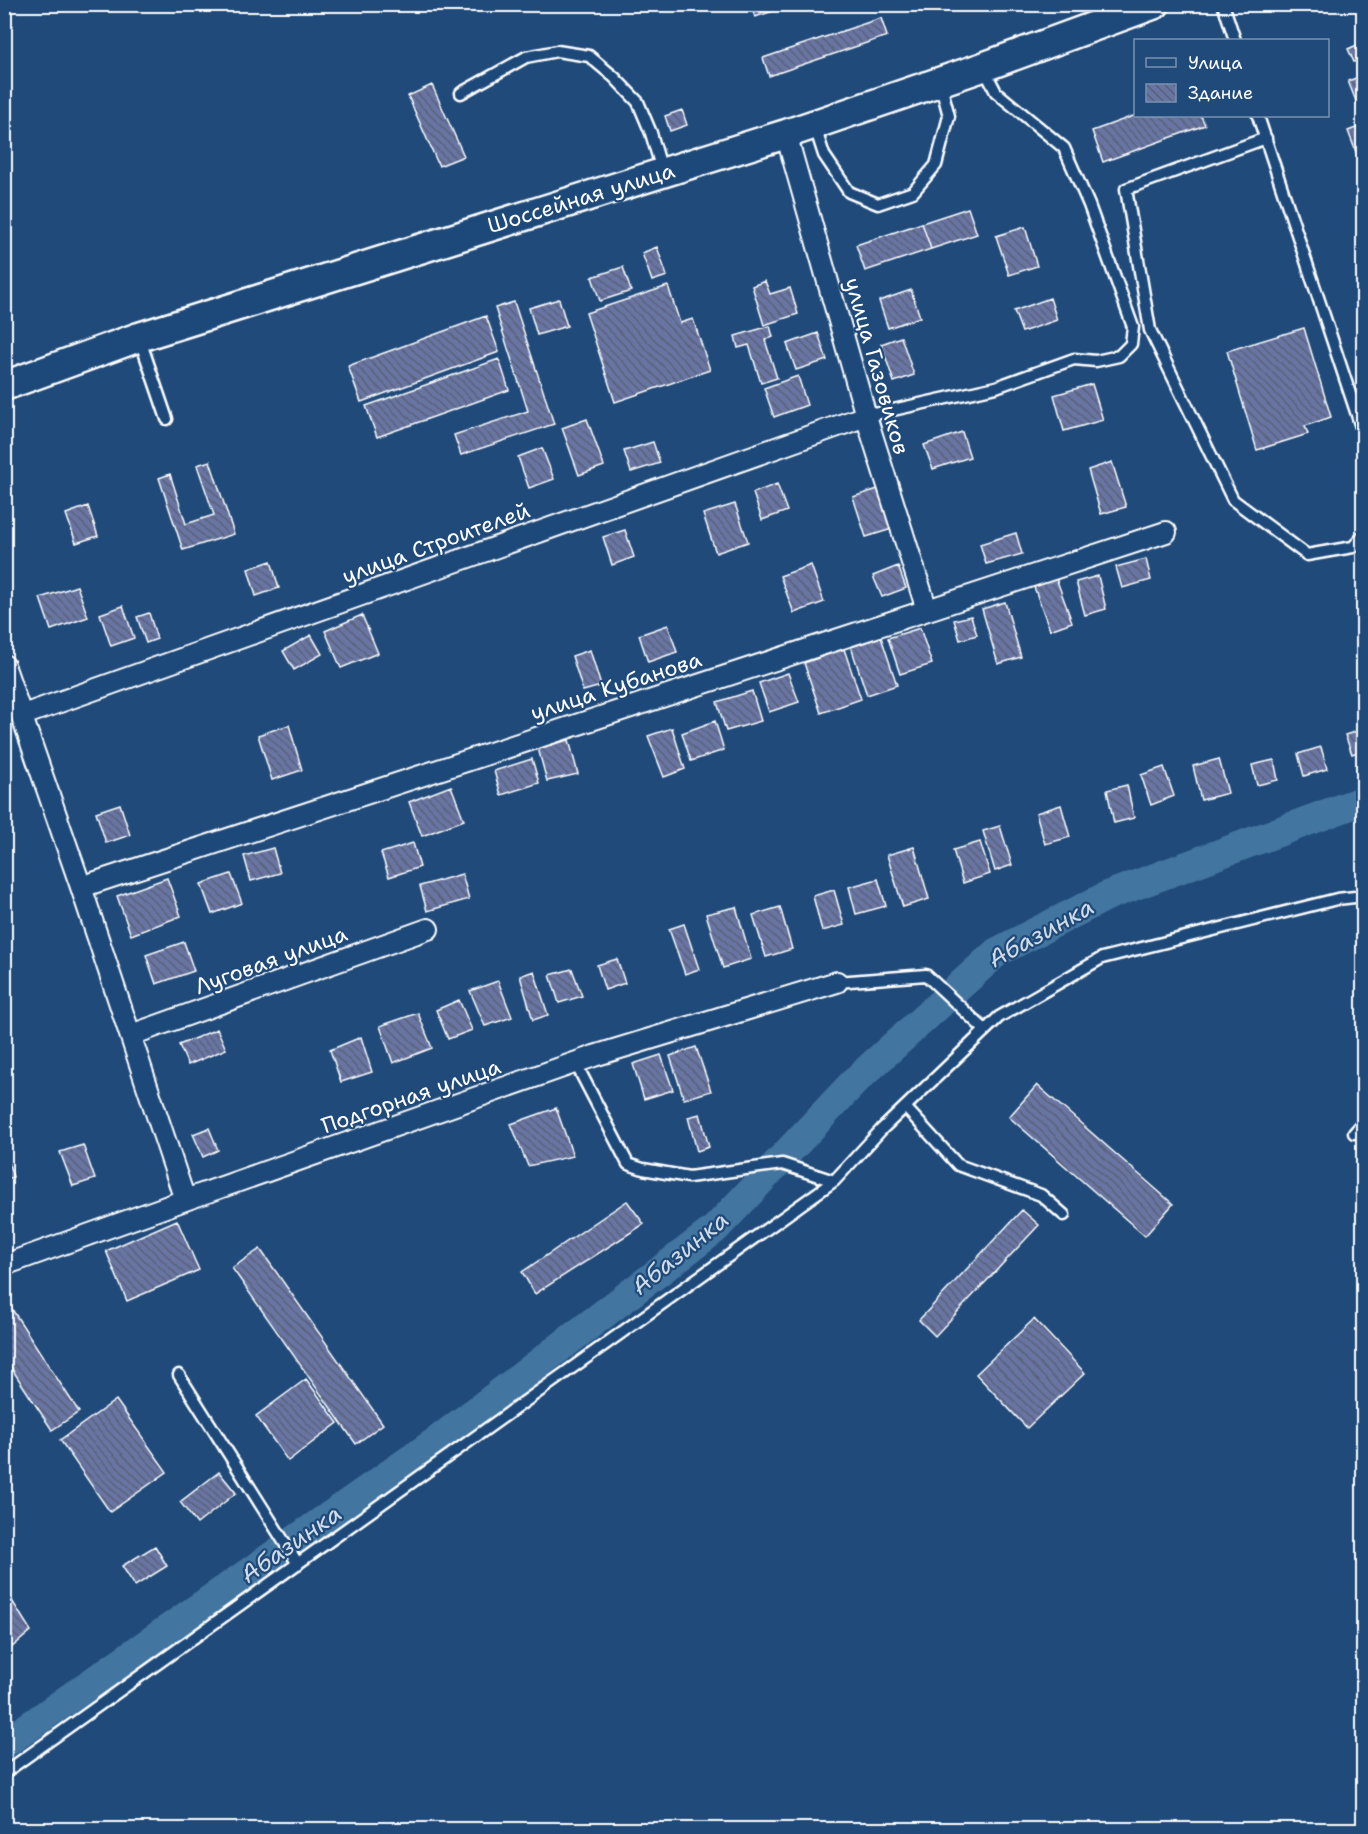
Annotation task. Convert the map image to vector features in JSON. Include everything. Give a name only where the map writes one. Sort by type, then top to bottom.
[{"type":"main road","name":"Шоссейная улица","points":[[4,386],[139,337],[785,131],[1137,4]]},
{"type":"main road","name":"Шоссейная улица","points":[[4,379],[211,306],[661,167],[814,124],[983,67],[1155,4]]},
{"type":"street","name":"улица Газовиков","points":[[785,131],[866,416],[927,610]]},
{"type":"street","name":"улица Строителей","points":[[22,715],[866,416]]},
{"type":"street","name":"улица Кубанова","points":[[81,887],[1166,532]]},
{"type":"street","points":[[4,665],[185,1200]]},
{"type":"street","name":"Луговая улица","points":[[130,1035],[428,929]]},
{"type":"street","name":"Подгорная улица","points":[[4,1265],[594,1056],[837,982]]},
{"type":"lane","points":[[1223,4],[1235,39]]},
{"type":"lane","points":[[461,93],[526,57],[556,51],[589,56],[614,77],[638,102],[651,133],[661,167]]},
{"type":"lane","points":[[866,416],[996,387],[1074,359],[1096,362],[1119,356],[1131,344],[1133,327],[1089,205],[1064,148],[996,92],[983,67]]},
{"type":"lane","points":[[814,124],[824,155],[849,192],[878,204],[912,192],[936,165],[949,116],[940,82]]},
{"type":"lane","points":[[1258,117],[1364,436]]},
{"type":"lane","points":[[1266,138],[1126,189],[1150,330],[1233,500],[1307,555],[1353,547],[1364,535]]},
{"type":"lane","points":[[139,337],[167,418]]},
{"type":"lane","points":[[4,1773],[834,1181],[882,1129],[999,1017],[1102,958],[1337,899],[1364,896]]},
{"type":"lane","points":[[837,982],[926,975],[985,1030]]},
{"type":"lane","points":[[576,1064],[628,1164],[689,1177],[782,1164],[834,1181]]},
{"type":"lane","points":[[905,1107],[957,1165],[1041,1195],[1064,1215]]},
{"type":"lane","points":[[1354,1133],[1364,1122]]},
{"type":"lane","points":[[179,1375],[298,1564]]},
{"type":"building","points":[[734,4],[795,4],[755,17],[751,6],[735,10]]},
{"type":"building","points":[[881,18],[887,36],[769,76],[763,58]]},
{"type":"building","points":[[1364,42],[1364,58],[1354,62],[1348,49]]},
{"type":"building","points":[[1364,75],[1364,121],[1348,81]]},
{"type":"building","points":[[432,85],[464,156],[439,166],[408,96]]},
{"type":"building","points":[[682,110],[687,125],[670,131],[665,116]]},
{"type":"building","points":[[1134,116],[1201,117],[1205,125],[1103,162],[1092,131]]},
{"type":"building","points":[[1364,125],[1364,173],[1348,131]]},
{"type":"building","points":[[968,208],[977,234],[931,249],[922,223]]},
{"type":"building","points":[[922,223],[931,249],[865,271],[856,245]]},
{"type":"building","points":[[1025,227],[1037,266],[1009,275],[996,236]]},
{"type":"building","points":[[657,247],[667,276],[652,281],[642,253]]},
{"type":"building","points":[[623,267],[631,291],[600,301],[592,277]]},
{"type":"building","points":[[765,281],[770,294],[790,288],[798,314],[764,325],[752,286]]},
{"type":"building","points":[[668,286],[680,323],[693,319],[710,370],[615,402],[586,313]]},
{"type":"building","points":[[911,290],[920,317],[888,328],[879,301]]},
{"type":"building","points":[[1050,298],[1057,320],[1022,332],[1014,311]]},
{"type":"building","points":[[559,299],[567,326],[537,335],[529,308]]},
{"type":"building","points":[[514,302],[554,424],[461,455],[454,435],[528,411],[495,308]]},
{"type":"building","points":[[486,316],[499,352],[361,402],[348,366]]},
{"type":"building","points":[[770,326],[773,337],[765,340],[777,378],[761,383],[749,345],[738,348],[735,336]]},
{"type":"building","points":[[1304,328],[1331,417],[1305,426],[1308,434],[1257,450],[1227,351]]},
{"type":"building","points":[[818,333],[827,360],[796,370],[787,344]]},
{"type":"building","points":[[901,337],[914,375],[894,382],[881,344]]},
{"type":"building","points":[[499,359],[509,390],[377,437],[366,406]]},
{"type":"building","points":[[798,376],[807,405],[774,417],[764,388]]},
{"type":"building","points":[[1092,384],[1103,420],[1064,431],[1054,395]]},
{"type":"building","points":[[587,419],[604,466],[579,475],[562,428]]},
{"type":"building","points":[[962,432],[970,457],[933,469],[924,445]]},
{"type":"building","points":[[653,442],[660,463],[631,472],[624,451]]},
{"type":"building","points":[[542,448],[554,479],[529,488],[518,457]]},
{"type":"building","points":[[210,461],[234,534],[183,550],[159,478],[170,474],[186,524],[214,515],[197,465]]},
{"type":"building","points":[[1112,462],[1126,507],[1101,514],[1088,470]]},
{"type":"building","points":[[777,484],[787,511],[762,520],[753,493]]},
{"type":"building","points":[[878,489],[892,529],[866,537],[853,497]]},
{"type":"building","points":[[735,504],[748,542],[716,553],[703,514]]},
{"type":"building","points":[[88,506],[98,536],[76,543],[66,514]]},
{"type":"building","points":[[625,530],[634,557],[612,565],[603,537]]},
{"type":"building","points":[[1016,533],[1022,554],[986,564],[980,544]]},
{"type":"building","points":[[1146,559],[1151,580],[1122,588],[1116,567]]},
{"type":"building","points":[[271,561],[279,588],[256,596],[248,569]]},
{"type":"building","points":[[811,565],[824,602],[794,613],[780,576]]},
{"type":"building","points":[[898,566],[906,588],[882,597],[873,576]]},
{"type":"building","points":[[1098,576],[1106,609],[1085,615],[1076,582]]},
{"type":"building","points":[[1056,578],[1072,622],[1050,630],[1034,587]]},
{"type":"building","points":[[77,586],[88,617],[51,630],[40,598]]},
{"type":"building","points":[[1005,602],[1021,657],[998,664],[982,609]]},
{"type":"building","points":[[123,606],[134,638],[111,646],[100,614]]},
{"type":"building","points":[[149,613],[157,639],[146,643],[137,617]]},
{"type":"building","points":[[362,615],[378,653],[341,668],[325,631]]},
{"type":"building","points":[[971,616],[977,635],[960,640],[954,620]]},
{"type":"building","points":[[668,625],[677,652],[648,662],[639,635]]},
{"type":"building","points":[[920,628],[932,664],[900,674],[888,638]]},
{"type":"building","points":[[311,635],[322,654],[294,670],[283,651]]},
{"type":"building","points":[[881,637],[897,685],[867,695],[851,647]]},
{"type":"building","points":[[844,649],[861,699],[821,713],[804,663]]},
{"type":"building","points":[[590,650],[601,686],[583,691],[572,656]]},
{"type":"building","points":[[788,673],[799,702],[769,712],[759,683]]},
{"type":"building","points":[[752,691],[761,721],[726,731],[717,702]]},
{"type":"building","points":[[715,721],[724,750],[691,761],[682,733]]},
{"type":"building","points":[[289,725],[302,770],[272,780],[258,735]]},
{"type":"building","points":[[672,728],[685,769],[664,777],[648,736]]},
{"type":"building","points":[[1364,729],[1364,750],[1352,754],[1345,735]]},
{"type":"building","points":[[569,740],[578,774],[547,781],[538,748]]},
{"type":"building","points":[[1321,747],[1327,769],[1304,776],[1298,754]]},
{"type":"building","points":[[532,759],[539,783],[501,795],[494,771]]},
{"type":"building","points":[[1219,759],[1228,793],[1201,800],[1193,766]]},
{"type":"building","points":[[1274,760],[1278,780],[1257,785],[1252,765]]},
{"type":"building","points":[[1164,767],[1174,796],[1151,805],[1141,775]]},
{"type":"building","points":[[1127,785],[1134,818],[1114,823],[1107,790]]},
{"type":"building","points":[[451,786],[464,820],[422,836],[409,802]]},
{"type":"building","points":[[120,804],[130,835],[106,843],[96,812]]},
{"type":"building","points":[[1061,805],[1070,837],[1045,844],[1036,813]]},
{"type":"building","points":[[1000,826],[1012,865],[995,871],[983,831]]},
{"type":"building","points":[[980,842],[990,874],[963,883],[953,850]]},
{"type":"building","points":[[413,843],[420,867],[389,877],[381,853]]},
{"type":"building","points":[[914,847],[929,899],[903,907],[887,855]]},
{"type":"building","points":[[273,848],[280,873],[251,881],[244,856]]},
{"type":"building","points":[[231,874],[242,903],[212,914],[201,884]]},
{"type":"building","points":[[462,874],[469,899],[427,911],[420,886]]},
{"type":"building","points":[[167,878],[181,916],[131,935],[117,896]]},
{"type":"building","points":[[878,879],[886,906],[856,914],[849,887]]},
{"type":"building","points":[[834,890],[844,925],[822,931],[813,896]]},
{"type":"building","points":[[736,907],[751,959],[723,968],[706,914]]},
{"type":"building","points":[[780,907],[792,949],[766,957],[753,915]]},
{"type":"building","points":[[684,924],[699,969],[685,974],[669,929]]},
{"type":"building","points":[[184,942],[194,971],[156,984],[146,955]]},
{"type":"building","points":[[617,959],[625,983],[605,990],[597,965]]},
{"type":"building","points":[[572,969],[582,996],[559,1003],[550,975]]},
{"type":"building","points":[[534,971],[548,1015],[533,1020],[520,976]]},
{"type":"building","points":[[498,981],[512,1017],[485,1026],[470,991]]},
{"type":"building","points":[[459,1000],[472,1030],[448,1039],[436,1010]]},
{"type":"building","points":[[418,1013],[432,1048],[393,1063],[380,1026]]},
{"type":"building","points":[[217,1029],[226,1049],[188,1065],[179,1045]]},
{"type":"building","points":[[361,1037],[372,1072],[341,1082],[330,1050]]},
{"type":"building","points":[[696,1047],[711,1091],[684,1099],[670,1056]]},
{"type":"building","points":[[661,1055],[673,1090],[644,1099],[633,1064]]},
{"type":"building","points":[[1037,1085],[1173,1204],[1145,1236],[1009,1117]]},
{"type":"building","points":[[556,1108],[573,1156],[528,1166],[511,1124]]},
{"type":"building","points":[[700,1114],[709,1147],[697,1151],[688,1117]]},
{"type":"building","points":[[209,1128],[218,1150],[203,1157],[193,1134]]},
{"type":"building","points":[[83,1145],[95,1179],[73,1186],[60,1152]]},
{"type":"building","points":[[8,1161],[13,1177],[4,1180],[4,1162]]},
{"type":"building","points":[[627,1201],[644,1224],[535,1294],[522,1272]]},
{"type":"building","points":[[1022,1210],[1039,1225],[935,1336],[919,1320]]},
{"type":"building","points":[[177,1220],[199,1270],[127,1301],[106,1251]]},
{"type":"building","points":[[260,1249],[383,1424],[356,1444],[232,1268]]},
{"type":"building","points":[[4,1297],[79,1412],[52,1430],[4,1357]]},
{"type":"building","points":[[1034,1319],[1085,1373],[1027,1428],[976,1374]]},
{"type":"building","points":[[306,1379],[338,1423],[288,1461],[256,1416]]},
{"type":"building","points":[[116,1400],[167,1472],[110,1512],[60,1440]]},
{"type":"building","points":[[219,1472],[236,1493],[197,1524],[180,1502]]},
{"type":"building","points":[[155,1546],[167,1566],[135,1586],[122,1566]]},
{"type":"building","points":[[4,1588],[31,1631],[4,1654]]},
{"type":"waterway","name":"Абазинка","points":[[4,1744],[437,1441],[715,1229],[856,1080],[997,952],[1109,895],[1364,800]]}]
